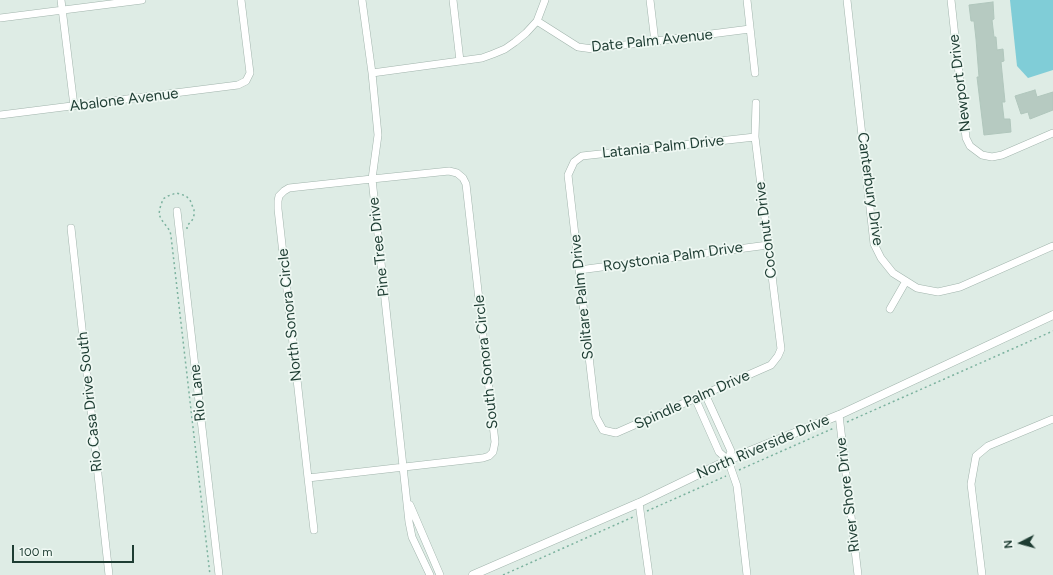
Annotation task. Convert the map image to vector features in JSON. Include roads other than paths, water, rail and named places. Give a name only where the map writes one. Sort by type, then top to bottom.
[{"type":"street","points":[[61,0],[74,106]]},
{"type":"street","points":[[0,18],[142,0]]},
{"type":"street","name":"Abalone Avenue","points":[[0,115],[238,85],[246,81],[250,73],[241,0]]},
{"type":"street","name":"Pine Tree Drive","points":[[362,0],[372,73],[378,136],[372,178],[409,522],[412,537],[430,575]]},
{"type":"street","points":[[454,0],[460,61]]},
{"type":"street","points":[[372,73],[482,58],[505,49],[521,38],[536,21],[545,0]]},
{"type":"street","points":[[650,0],[655,42]]},
{"type":"street","points":[[747,0],[755,73]]},
{"type":"street","name":"Canterbury Drive","points":[[847,0],[874,244],[881,258],[893,272],[917,288],[938,292],[960,287],[1053,246]]},
{"type":"street","name":"Newport Drive","points":[[950,0],[966,138],[970,146],[982,155],[992,157],[1002,155],[1053,133]]},
{"type":"street","name":"Date Palm Avenue","points":[[536,21],[578,47],[592,50],[750,29]]},
{"type":"street","name":"Coconut Drive","points":[[756,103],[755,137],[781,348],[778,356]]},
{"type":"street","name":"Latania Palm Drive","points":[[574,162],[582,156],[755,137]]},
{"type":"street","name":"Solitare Palm Drive","points":[[574,162],[568,175],[596,417],[603,430]]},
{"type":"street","name":"South Sonora Circle","points":[[308,478],[483,458],[489,456],[495,447],[466,184],[458,173],[449,171],[372,178]]},
{"type":"street","name":"North Sonora Circle","points":[[314,530],[278,201],[279,196],[289,188],[372,178]]},
{"type":"street","name":"Rio Lane","points":[[177,211],[219,575]]},
{"type":"street","name":"Rio Casa Drive South","points":[[71,228],[109,575]]},
{"type":"street","name":"Roystonia Palm Drive","points":[[579,270],[768,245]]},
{"type":"street","points":[[890,309],[906,281]]},
{"type":"street","name":"North Riverside Drive","points":[[473,575],[638,503],[728,460],[839,414],[1053,315]]},
{"type":"street","name":"Spindle Palm Drive","points":[[603,430],[616,433],[772,364],[778,356]]},
{"type":"street","points":[[705,394],[731,451],[728,460]]},
{"type":"street","points":[[695,398],[719,452],[728,460],[737,486],[747,575]]},
{"type":"street","name":"River Shore Drive","points":[[839,414],[858,575]]},
{"type":"street","points":[[982,575],[971,484],[976,456],[988,446],[1053,419]]},
{"type":"street","name":"Pine Tree Drive","points":[[406,495],[440,575]]},
{"type":"street","points":[[638,503],[649,575]]},
{"type":"water","points":[[1010,0],[1053,0],[1053,70],[1028,78],[1017,66]]}]
